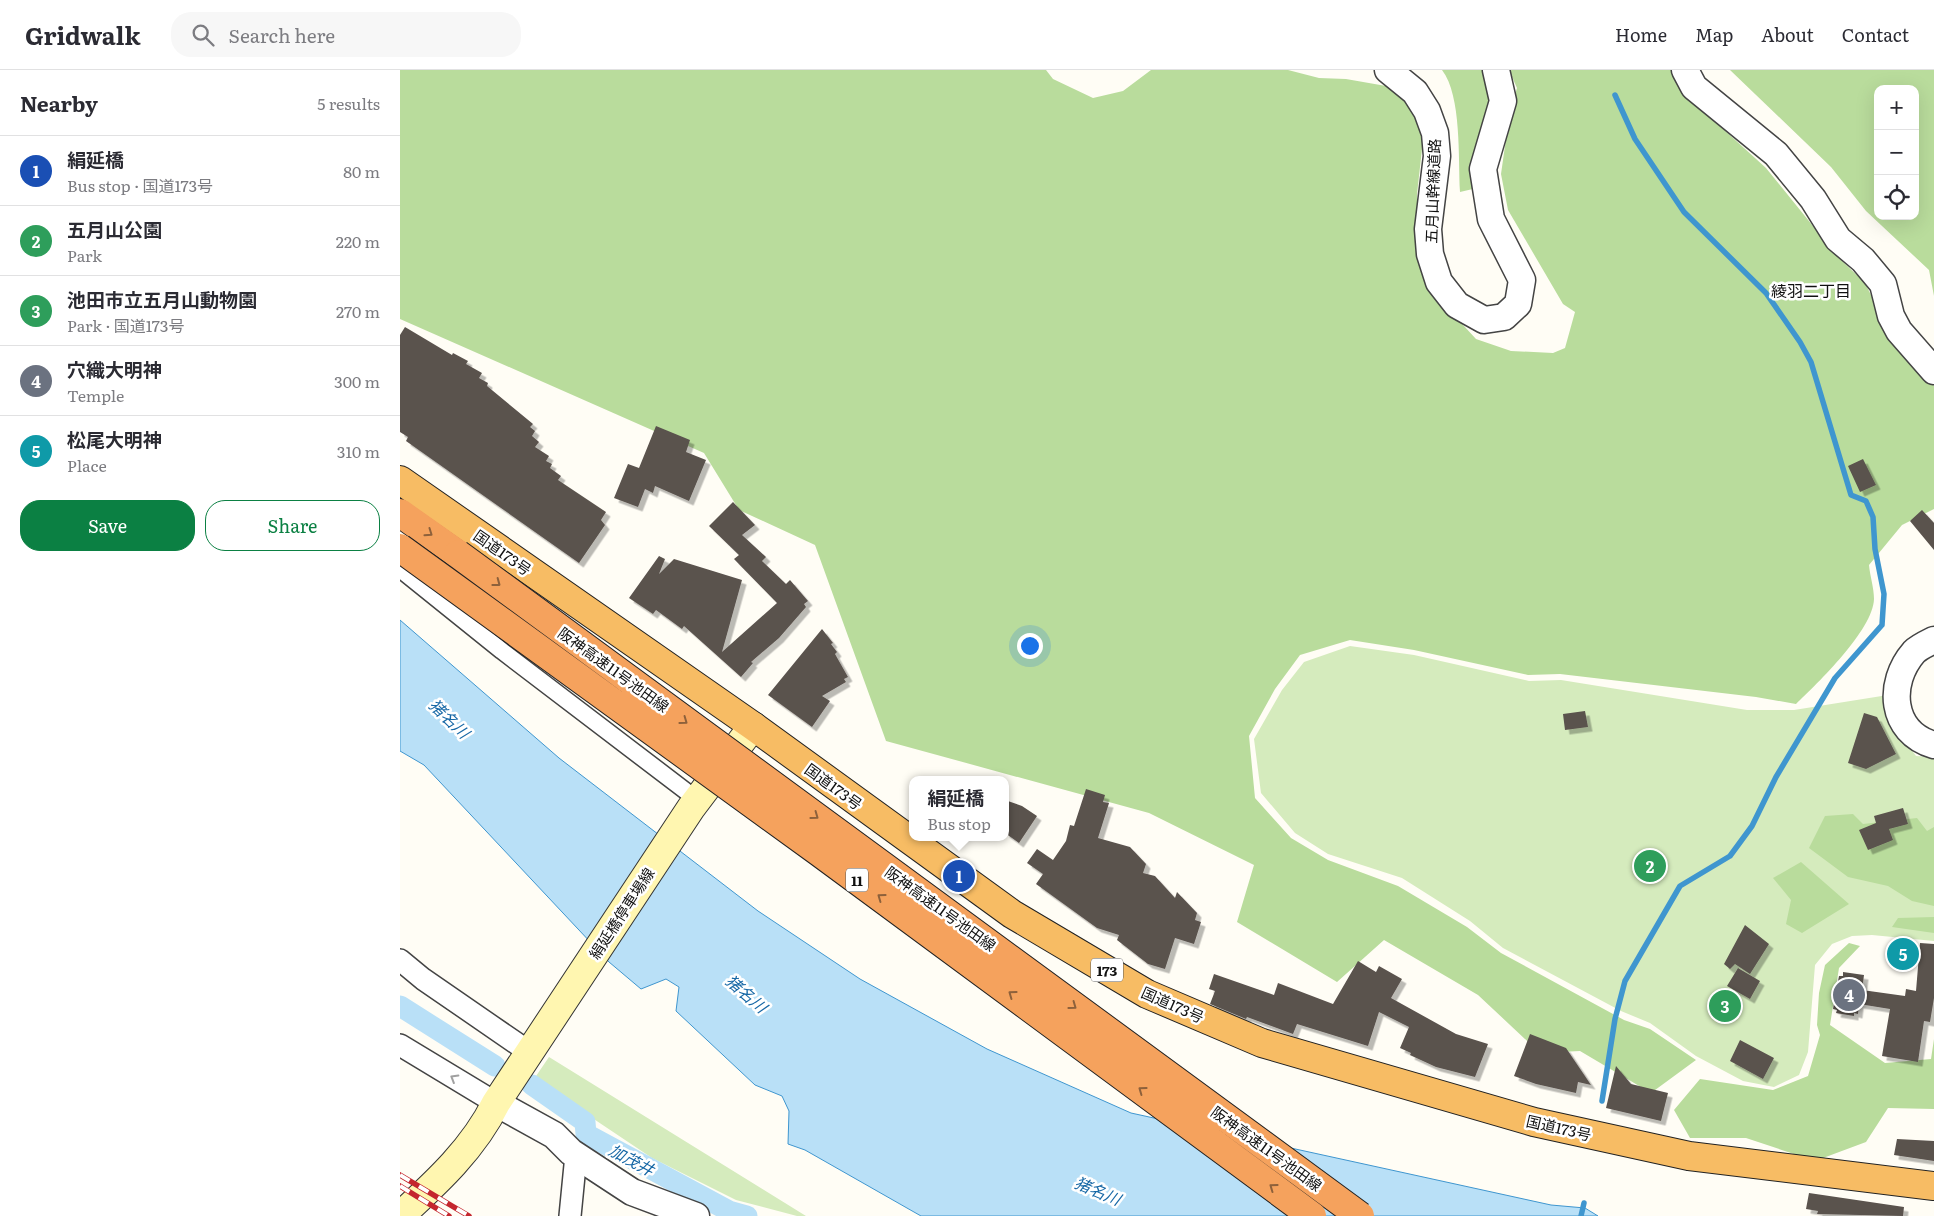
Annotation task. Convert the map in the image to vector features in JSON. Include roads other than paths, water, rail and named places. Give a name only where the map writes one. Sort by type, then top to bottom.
[{"type":"highway","name":"国道173号","points":[[400,480],[753,726],[909,839]]},
{"type":"highway","name":"阪神高速11号池田線","points":[[400,513],[1360,1216]]},
{"type":"highway","name":"阪神高速11号池田線","points":[[400,548],[819,852],[1312,1216]]},
{"type":"highway","name":"国道173号","points":[[911,841],[1012,914],[1147,994],[1262,1043],[1534,1122],[1689,1156],[1934,1186]]},
{"type":"main road","name":"絹延橋停車場線","points":[[400,1216],[464,1152],[486,1124],[496,1103],[689,800],[753,726]]},
{"type":"main road","name":"絹延橋停車場線","points":[[400,1196],[454,1146],[496,1103]]},
{"type":"street","name":"五月山幹線道路","points":[[1388,70],[1416,92],[1427,111],[1435,133],[1437,156],[1428,229],[1430,254],[1439,282],[1456,305],[1484,320],[1504,317],[1518,304],[1522,280],[1491,219],[1483,169],[1503,101],[1496,70]]},
{"type":"street","points":[[1685,70],[1694,86],[1776,154],[1813,199],[1838,239],[1863,260],[1883,284],[1891,316],[1899,330],[1934,371]]},
{"type":"street","points":[[400,569],[689,800]]},
{"type":"street","points":[[1934,640],[1915,650],[1904,667],[1896,685],[1897,712],[1911,731],[1926,743],[1934,745]]},
{"type":"street","points":[[400,960],[423,979],[529,1052]]},
{"type":"street","points":[[400,1046],[554,1135],[576,1156],[632,1192],[696,1216]]},
{"type":"street","points":[[570,1216],[576,1156]]},
{"type":"water","name":"猪名川","points":[[400,620],[559,758],[758,911],[860,979],[987,1049],[1131,1113],[1551,1205],[1585,1208],[1598,1216],[921,1216],[805,1150],[788,1144],[789,1111],[782,1096],[755,1085],[676,1011],[679,987],[666,979],[641,989],[609,962],[424,765],[400,751]]},
{"type":"waterway","points":[[1602,1101],[1615,1019],[1625,981],[1680,886],[1730,856],[1752,826],[1776,777],[1835,678],[1882,625],[1884,594],[1875,549],[1873,517],[1866,501],[1851,495],[1811,362],[1800,342],[1766,293],[1684,212],[1635,139],[1615,95]]},
{"type":"waterway","name":"加茂井","points":[[400,1006],[495,1066]]},
{"type":"waterway","name":"加茂井","points":[[532,1085],[585,1122],[586,1134],[729,1211],[747,1216]]},
{"type":"waterway","points":[[1581,1216],[1584,1203]]},
{"type":"railway","points":[[400,1175],[469,1216]]},
{"type":"railway","points":[[400,1186],[449,1216]]},
{"type":"place","name":"五月山公園","points":[[1650,866]]},
{"type":"place","name":"絹延橋","points":[[959,876]]},
{"type":"place","name":"松尾大明神","points":[[1903,954]]},
{"type":"place","name":"穴織大明神","points":[[1849,995]]},
{"type":"place","name":"池田市立五月山動物園","points":[[1725,1006]]},
{"type":"district","name":"綾羽二丁目","points":[[1811,290]]}]
